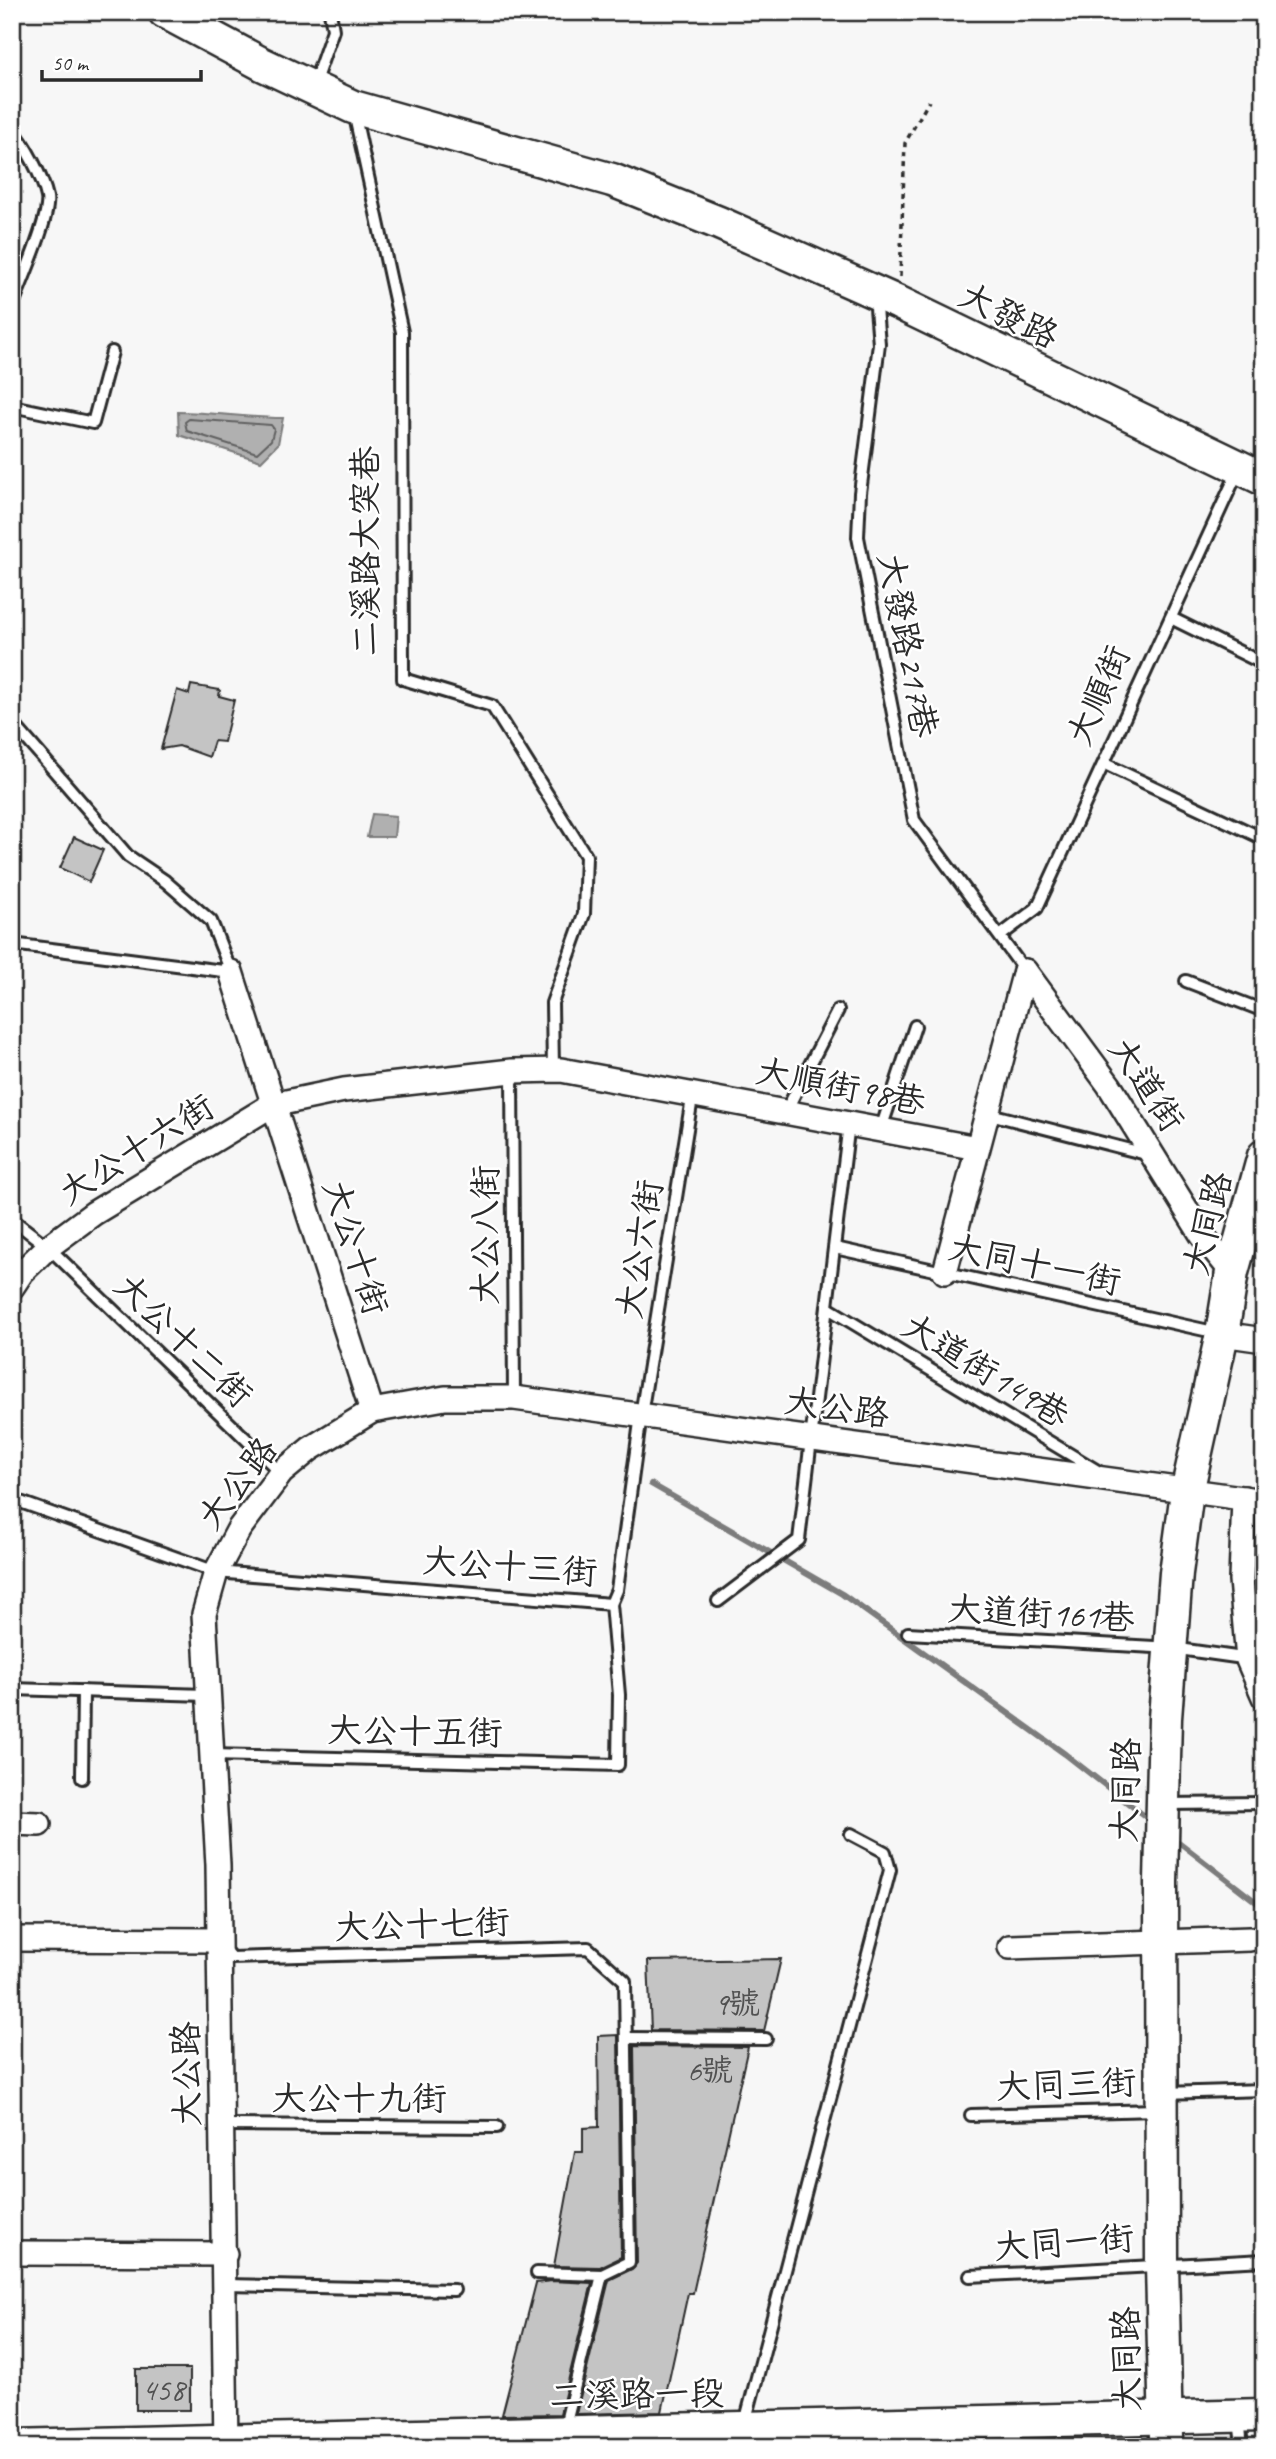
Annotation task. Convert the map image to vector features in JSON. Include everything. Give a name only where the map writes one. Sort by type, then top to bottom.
[{"type":"street","points":[[165,12],[353,107]]},
{"type":"street","name":"大發路","points":[[353,107],[612,180],[719,223],[887,299],[1252,473]]},
{"type":"street","points":[[945,1272],[1025,971]]},
{"type":"street","name":"大道街","points":[[1025,971],[1109,1085],[1202,1235],[1232,1272]]},
{"type":"street","name":"大公十街","points":[[231,972],[372,1411]]},
{"type":"street","points":[[272,1105],[344,1090],[512,1071],[553,1070],[693,1092]]},
{"type":"street","name":"大順街98巷","points":[[693,1092],[977,1148]]},
{"type":"street","name":"大公十六街","points":[[12,1287],[22,1272],[48,1247],[94,1213],[272,1105]]},
{"type":"street","name":"大同路","points":[[1166,2426],[1161,2101],[1165,1718],[1176,1573],[1187,1492],[1222,1334],[1232,1272],[1261,1170]]},
{"type":"street","points":[[1222,1334],[1264,1340]]},
{"type":"street","name":"大公路","points":[[226,2443],[225,2254],[216,1940],[218,1865],[206,1695],[204,1614],[216,1572],[239,1528],[281,1473],[310,1449],[372,1411],[445,1398],[514,1398],[1254,1500]]},
{"type":"street","points":[[1254,1500],[1241,1580],[1264,1697]]},
{"type":"street","points":[[12,1823],[39,1824]]},
{"type":"street","points":[[12,1939],[216,1940]]},
{"type":"street","points":[[1010,1947],[1250,1939]]},
{"type":"street","points":[[12,2253],[225,2254]]},
{"type":"street","name":"二溪路一段","points":[[12,2445],[562,2441],[744,2429],[894,2440],[1166,2426],[1250,2430]]},
{"type":"lane","points":[[12,23],[14,12]]},
{"type":"lane","points":[[313,88],[333,30],[330,12]]},
{"type":"lane","name":"二溪路大突巷","points":[[353,107],[402,332],[403,679],[492,706],[586,856],[584,915],[552,1003],[553,1070]]},
{"type":"lane","points":[[12,129],[23,142],[48,199],[41,228],[12,307]]},
{"type":"lane","name":"大發路217巷","points":[[887,299],[860,493],[858,537],[914,820],[1025,971]]},
{"type":"lane","points":[[12,406],[93,423],[112,352]]},
{"type":"lane","name":"大順街","points":[[1000,936],[1037,908],[1171,618],[1252,473]]},
{"type":"lane","points":[[1171,618],[1264,664]]},
{"type":"lane","points":[[12,722],[128,856],[165,881],[211,921],[231,972],[12,944]]},
{"type":"lane","points":[[1105,764],[1264,839]]},
{"type":"lane","points":[[1186,981],[1264,1011]]},
{"type":"lane","points":[[786,1111],[838,1010]]},
{"type":"lane","points":[[881,1129],[915,1026]]},
{"type":"lane","name":"大公八街","points":[[512,1071],[514,1398]]},
{"type":"lane","name":"大公六街","points":[[641,1415],[693,1092]]},
{"type":"lane","points":[[986,1112],[1154,1156]]},
{"type":"lane","points":[[718,1601],[799,1540],[814,1439],[849,1123]]},
{"type":"lane","name":"大公十二街","points":[[12,1219],[48,1247],[281,1473]]},
{"type":"lane","name":"大同十一街","points":[[835,1248],[1222,1334]]},
{"type":"lane","name":"大道街149巷","points":[[828,1308],[1115,1481]]},
{"type":"lane","name":"大公十三街","points":[[12,1499],[216,1572],[611,1604],[617,1590],[641,1415]]},
{"type":"lane","name":"大公十五街","points":[[211,1755],[618,1765],[619,1695],[611,1604]]},
{"type":"lane","name":"大道街161巷","points":[[908,1633],[1172,1648],[1256,1661]]},
{"type":"lane","points":[[12,1689],[206,1695]]},
{"type":"lane","points":[[82,1778],[83,1691]]},
{"type":"lane","points":[[1162,1820],[1264,1803]]},
{"type":"lane","points":[[744,2429],[890,1870],[885,1852],[851,1835]]},
{"type":"lane","name":"大公十七街","points":[[216,1940],[231,1958],[587,1948],[625,1981],[626,2038]]},
{"type":"lane","points":[[537,2273],[602,2275],[629,2262],[626,2038],[766,2039]]},
{"type":"lane","name":"大同三街","points":[[971,2115],[1161,2101],[1264,2090]]},
{"type":"lane","name":"大公十九街","points":[[221,2125],[497,2127]]},
{"type":"lane","name":"大同一街","points":[[970,2276],[1264,2260]]},
{"type":"lane","points":[[562,2441],[602,2275]]},
{"type":"lane","points":[[225,2285],[454,2290]]},
{"type":"path","points":[[887,299],[905,143],[929,101]]},
{"type":"water","points":[[178,412],[283,418],[278,444],[261,461],[179,435]]},
{"type":"water","points":[[372,814],[396,816],[394,837],[367,837]]},
{"type":"building","points":[[191,685],[220,690],[219,696],[234,700],[224,742],[214,741],[209,757],[179,746],[161,749],[177,690],[189,694]]},
{"type":"building","points":[[74,837],[103,850],[89,882],[60,868]]},
{"type":"building","points":[[781,1959],[764,2031],[651,2030],[648,1961]]},
{"type":"building","points":[[618,2035],[621,2257],[600,2267],[554,2266],[575,2152],[583,2152],[583,2128],[599,2127],[598,2036]]},
{"type":"building","points":[[634,2046],[748,2047],[693,2293],[688,2293],[662,2412],[576,2414],[609,2280],[632,2269],[637,2263]]},
{"type":"building","points":[[536,2283],[592,2283],[560,2414],[502,2415]]},
{"type":"building","points":[[136,2369],[190,2369],[190,2410],[136,2410]]},
{"type":"waterway","points":[[651,1484],[842,1594],[1065,1754],[1151,1821]]},
{"type":"waterway","points":[[1171,1836],[1264,1908]]}]
